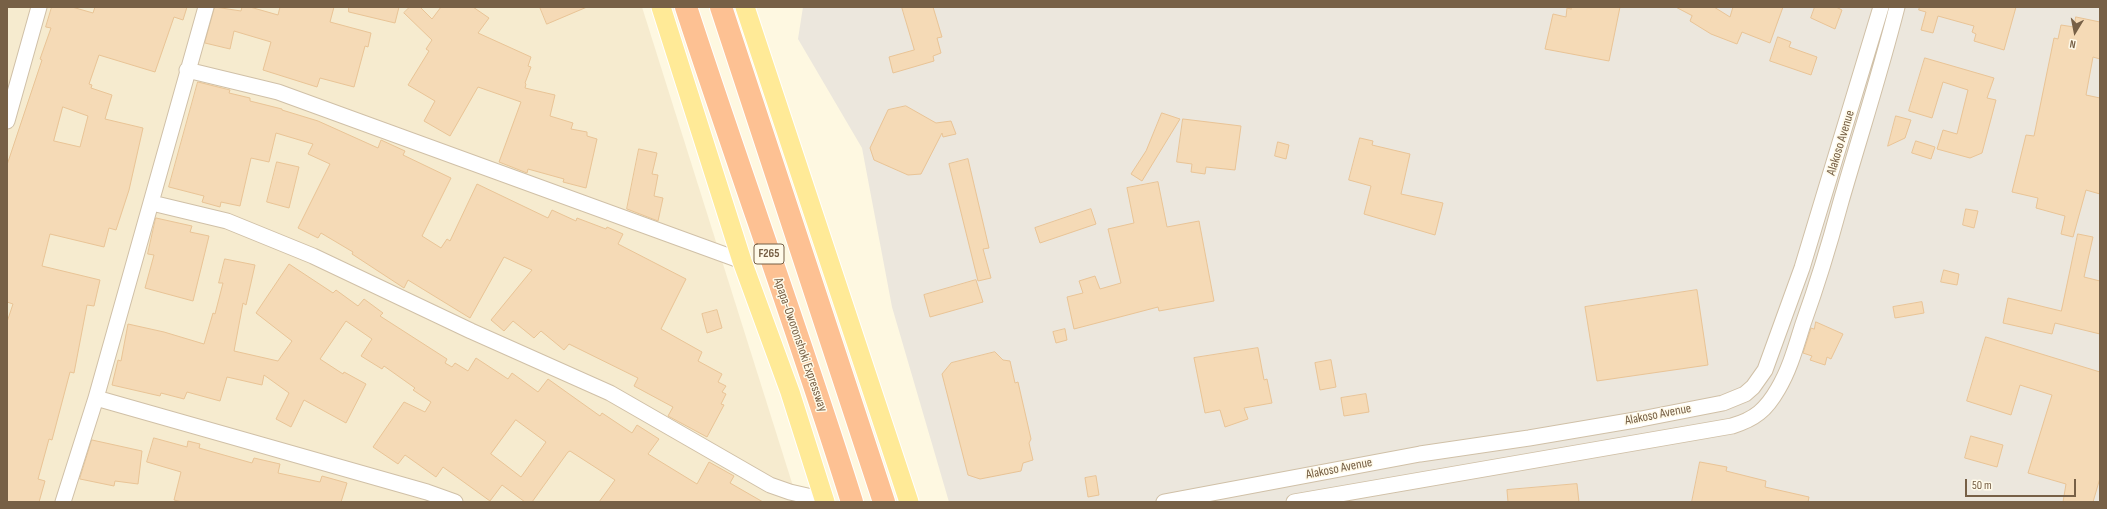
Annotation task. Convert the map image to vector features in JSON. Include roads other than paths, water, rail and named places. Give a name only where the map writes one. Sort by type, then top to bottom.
[{"type":"highway","name":"Apapa-Oworonshoki Expressway","points":[[686,7],[720,111],[822,408],[852,502]]},
{"type":"highway","name":"F265","points":[[721,7],[884,502]]},
{"type":"main road","name":"Apapa-Oworonshoki Expressway","points":[[661,7],[742,261],[790,392],[825,501]]},
{"type":"main road","points":[[744,7],[909,502]]},
{"type":"street","points":[[7,121],[16,95],[38,7]]},
{"type":"street","points":[[63,502],[96,398],[152,202],[187,70],[206,7]]},
{"type":"street","name":"Alakoso Avenue","points":[[1164,502],[1420,454],[1537,437],[1641,419],[1723,403],[1744,394],[1753,387],[1765,370],[1797,282],[1827,189],[1881,7]]},
{"type":"street","name":"Alakoso Avenue","points":[[1294,502],[1732,426],[1750,420],[1759,415],[1778,390],[1791,361],[1823,266],[1879,76],[1897,7]]},
{"type":"street","points":[[187,70],[278,92],[742,261]]},
{"type":"street","points":[[152,202],[227,221],[313,256],[471,331],[610,394],[770,485],[825,501]]},
{"type":"street","points":[[96,398],[427,492],[455,502]]}]
